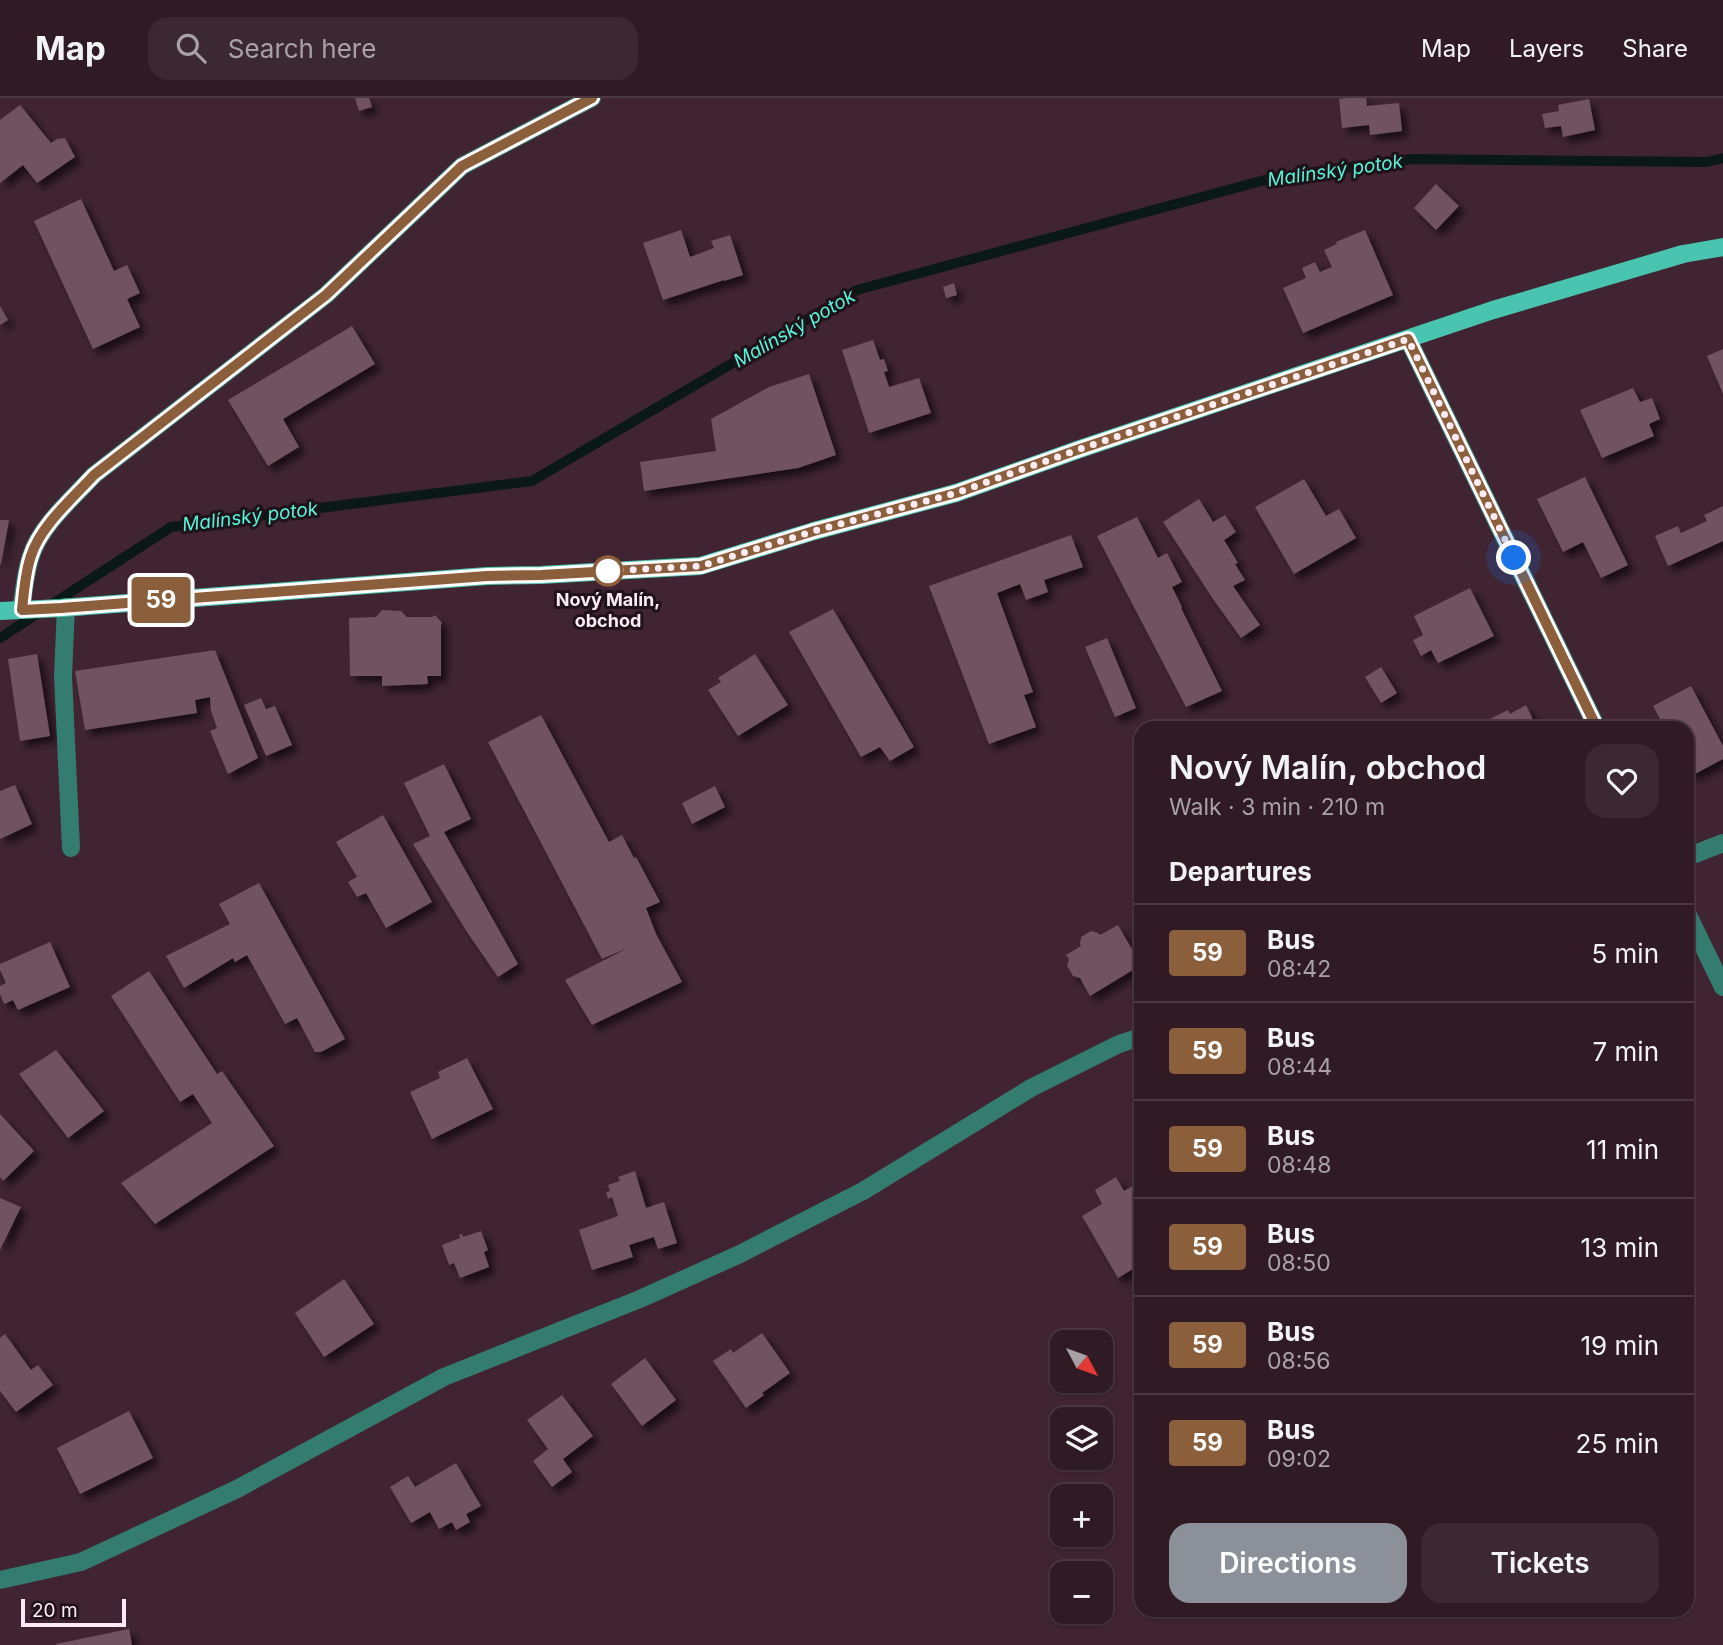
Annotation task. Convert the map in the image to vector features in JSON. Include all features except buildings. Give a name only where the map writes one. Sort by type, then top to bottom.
[{"type":"main road","points":[[0,611],[473,577],[701,566],[814,531],[956,493],[1493,310],[1671,258],[1723,247]]},
{"type":"street","points":[[22,610],[31,556],[41,534],[94,475],[326,295],[462,166],[592,98]]},
{"type":"street","points":[[1408,339],[1594,721]]},
{"type":"street","points":[[64,608],[63,676],[71,848]]},
{"type":"street","points":[[1694,854],[1723,843]]},
{"type":"street","points":[[1694,927],[1723,987]]},
{"type":"street","points":[[0,1580],[80,1562],[237,1489],[444,1377],[640,1299],[740,1254],[863,1191],[1031,1088],[1119,1044],[1134,1040]]},
{"type":"waterway","name":"Malínský potok","points":[[0,638],[171,527],[532,481],[857,290],[1272,178],[1412,159],[1707,162],[1723,158]]},
{"type":"bus line","name":"59","points":[[592,98],[462,166],[326,295],[94,475],[41,534],[31,556],[22,610],[487,576],[701,566],[814,531],[956,493],[1408,339],[1594,721]]},
{"type":"place","name":"Nový Malín, obchod","points":[[608,571]]},
{"type":"route","points":[[608,571],[701,566],[814,531],[956,493],[1408,339],[1514,558]]}]
